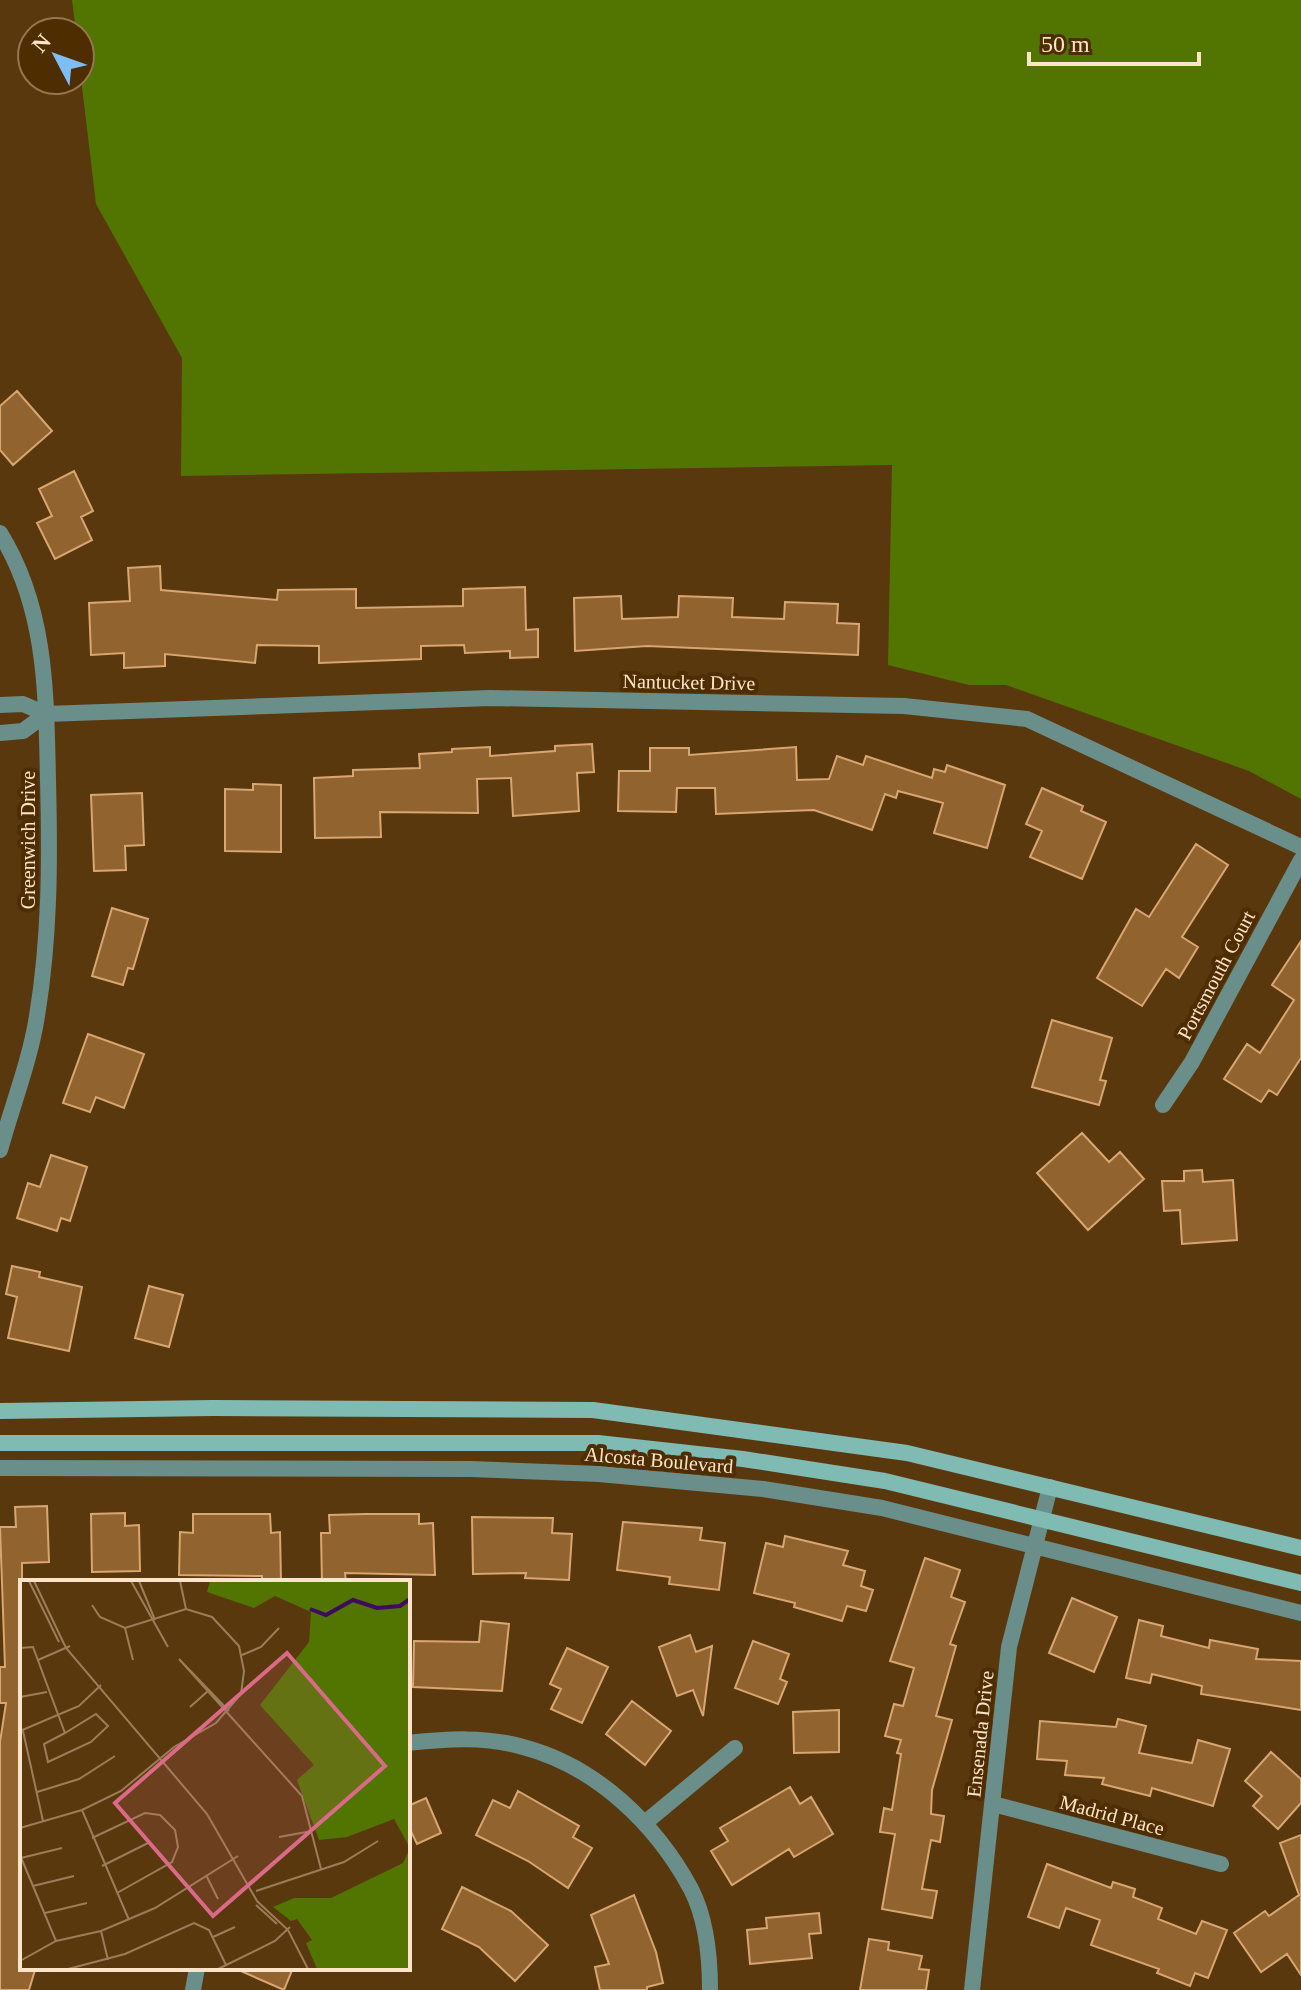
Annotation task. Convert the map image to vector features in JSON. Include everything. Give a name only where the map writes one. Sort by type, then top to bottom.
[{"type":"main road","name":"Alcosta Boulevard","points":[[0,1411],[213,1408],[593,1410],[907,1453],[1301,1548]]},
{"type":"main road","name":"Alcosta Boulevard","points":[[0,1443],[598,1443],[743,1459],[885,1481],[1301,1583]]},
{"type":"street","name":"Greenwich Drive","points":[[0,533],[26,586],[37,620],[46,714],[51,868],[47,943],[37,1019],[0,1150]]},
{"type":"street","name":"Nantucket Drive","points":[[0,705],[23,704],[46,714],[490,698],[935,709],[1027,719],[1301,847]]},
{"type":"street","name":"Nantucket Drive","points":[[0,733],[23,731],[46,714]]},
{"type":"street","name":"Portsmouth Court","points":[[1163,1105],[1192,1062],[1301,860]]},
{"type":"street","name":"Alcosta Boulevard","points":[[0,1468],[471,1469],[599,1474],[763,1489],[882,1508],[1301,1613]]},
{"type":"street","name":"Ensenada Drive","points":[[972,1990],[1009,1647],[1050,1487]]},
{"type":"street","points":[[410,1743],[463,1738],[523,1747],[578,1768],[646,1822],[692,1891],[709,1953],[710,1990]]},
{"type":"street","points":[[646,1822],[735,1748]]},
{"type":"street","name":"Madrid Place","points":[[993,1804],[1221,1864]]},
{"type":"street","points":[[193,1990],[197,1970]]},
{"type":"green space","points":[[72,0],[1301,0],[1301,799],[1249,771],[1006,685],[969,685],[888,665],[892,465],[181,476],[182,358],[96,204],[83,96],[96,96],[96,16],[74,16]]},
{"type":"building","points":[[17,391],[52,431],[13,465],[0,450],[0,406]]},
{"type":"building","points":[[74,471],[93,511],[81,517],[92,540],[55,559],[37,523],[52,516],[39,489]]},
{"type":"building","points":[[160,566],[161,590],[277,600],[278,590],[356,589],[356,608],[463,606],[463,589],[525,587],[526,630],[538,629],[538,657],[510,658],[510,651],[465,653],[464,645],[421,646],[421,659],[319,663],[319,646],[257,645],[255,663],[165,654],[165,666],[124,668],[124,653],[91,655],[89,603],[130,601],[128,568]]},
{"type":"building","points":[[621,596],[622,619],[678,617],[679,596],[733,598],[732,617],[784,619],[785,602],[838,604],[837,623],[859,624],[858,655],[647,646],[575,651],[574,598]]},
{"type":"building","points":[[592,744],[594,772],[577,773],[579,811],[513,816],[511,778],[477,779],[478,813],[380,812],[381,837],[315,838],[314,778],[353,776],[353,770],[420,768],[419,754],[452,752],[452,749],[490,747],[490,756],[555,751],[555,746]]},
{"type":"building","points":[[796,747],[797,780],[829,779],[837,756],[863,765],[866,756],[932,778],[934,769],[945,772],[947,765],[1005,785],[987,848],[934,833],[943,803],[898,791],[896,798],[885,794],[872,830],[814,810],[716,814],[715,788],[677,788],[676,812],[618,811],[619,771],[650,771],[650,748],[689,748],[689,755]]},
{"type":"building","points":[[253,784],[281,785],[281,852],[225,851],[225,789],[253,790]]},
{"type":"building","points":[[1042,788],[1083,806],[1081,811],[1106,822],[1082,879],[1030,857],[1042,831],[1026,824]]},
{"type":"building","points":[[142,793],[144,845],[125,846],[126,870],[94,871],[91,795]]},
{"type":"building","points":[[1196,844],[1228,865],[1182,937],[1198,947],[1179,978],[1166,969],[1142,1006],[1097,978],[1136,909],[1149,917]]},
{"type":"building","points":[[112,908],[148,919],[133,969],[128,968],[123,985],[92,976]]},
{"type":"building","points":[[1301,941],[1301,1058],[1277,1095],[1269,1090],[1261,1102],[1224,1079],[1247,1044],[1260,1053],[1294,1000],[1272,985]]},
{"type":"building","points":[[1052,1020],[1112,1038],[1100,1080],[1106,1081],[1099,1105],[1032,1087]]},
{"type":"building","points":[[88,1034],[144,1054],[124,1108],[96,1097],[90,1112],[63,1103]]},
{"type":"building","points":[[1082,1133],[1109,1162],[1120,1152],[1144,1179],[1088,1230],[1037,1173]]},
{"type":"building","points":[[51,1155],[87,1167],[70,1221],[61,1218],[57,1231],[17,1218],[28,1183],[40,1187]]},
{"type":"building","points":[[1202,1170],[1203,1182],[1233,1180],[1237,1240],[1182,1244],[1180,1210],[1164,1211],[1162,1181],[1184,1181],[1184,1171]]},
{"type":"building","points":[[12,1266],[40,1272],[39,1277],[82,1287],[69,1351],[8,1338],[17,1297],[6,1294]]},
{"type":"building","points":[[149,1286],[183,1295],[169,1347],[135,1338]]},
{"type":"building","points":[[47,1506],[49,1562],[22,1563],[20,1580],[20,1970],[35,1970],[29,1990],[0,1990],[0,1742],[6,1703],[0,1703],[0,1667],[5,1667],[0,1527],[16,1527],[15,1507]]},
{"type":"building","points":[[125,1513],[125,1526],[139,1525],[140,1571],[92,1572],[91,1514]]},
{"type":"building","points":[[193,1514],[270,1514],[271,1533],[280,1532],[281,1580],[262,1580],[262,1576],[179,1575],[180,1532],[193,1533]]},
{"type":"building","points":[[419,1514],[419,1524],[433,1523],[435,1575],[345,1573],[346,1580],[322,1580],[321,1533],[330,1533],[329,1515]]},
{"type":"building","points":[[472,1517],[553,1518],[552,1533],[572,1534],[569,1580],[525,1578],[526,1573],[473,1574]]},
{"type":"building","points":[[623,1522],[702,1528],[700,1540],[725,1543],[719,1590],[669,1584],[670,1577],[617,1570]]},
{"type":"building","points":[[785,1536],[848,1551],[843,1565],[865,1571],[861,1586],[873,1590],[866,1611],[847,1606],[842,1621],[794,1607],[795,1603],[754,1593],[766,1543],[783,1547]]},
{"type":"building","points":[[925,1558],[960,1570],[951,1597],[965,1602],[950,1644],[956,1646],[936,1716],[952,1720],[932,1790],[931,1814],[944,1816],[940,1842],[931,1840],[922,1889],[937,1891],[932,1918],[882,1909],[895,1834],[880,1832],[884,1808],[892,1810],[901,1754],[897,1753],[901,1740],[885,1736],[894,1704],[903,1706],[914,1668],[890,1661]]},
{"type":"building","points":[[1072,1598],[1117,1617],[1094,1672],[1049,1653]]},
{"type":"building","points":[[1139,1620],[1163,1626],[1161,1636],[1209,1648],[1210,1640],[1258,1649],[1256,1659],[1301,1661],[1301,1710],[1201,1694],[1202,1686],[1152,1674],[1150,1683],[1126,1678]]},
{"type":"building","points":[[481,1621],[509,1624],[502,1691],[413,1687],[414,1641],[479,1642]]},
{"type":"building","points":[[690,1635],[696,1652],[712,1646],[703,1716],[693,1690],[677,1696],[659,1647]]},
{"type":"building","points":[[753,1641],[789,1654],[780,1679],[787,1682],[778,1704],[735,1688]]},
{"type":"building","points":[[567,1648],[608,1667],[582,1723],[551,1709],[561,1689],[550,1684]]},
{"type":"building","points":[[632,1701],[671,1731],[645,1765],[606,1734]]},
{"type":"building","points":[[839,1710],[839,1752],[794,1753],[793,1712]]},
{"type":"building","points":[[1118,1719],[1146,1726],[1139,1753],[1192,1763],[1198,1740],[1230,1749],[1213,1806],[1152,1788],[1150,1796],[1102,1784],[1104,1778],[1065,1775],[1067,1761],[1037,1759],[1040,1721],[1116,1727]]},
{"type":"building","points":[[1271,1752],[1301,1779],[1301,1803],[1278,1829],[1253,1806],[1262,1796],[1245,1781]]},
{"type":"building","points":[[790,1787],[800,1804],[811,1797],[833,1834],[794,1857],[789,1849],[732,1885],[711,1851],[728,1841],[720,1828]]},
{"type":"building","points":[[518,1791],[579,1826],[573,1837],[592,1848],[568,1888],[528,1861],[476,1835],[493,1800],[510,1808]]},
{"type":"building","points":[[426,1798],[441,1833],[417,1844],[410,1829],[410,1805]]},
{"type":"building","points":[[1301,1835],[1301,1975],[1287,1954],[1261,1972],[1234,1933],[1265,1911],[1269,1916],[1299,1895],[1280,1843]]},
{"type":"building","points":[[1047,1864],[1111,1888],[1113,1882],[1135,1889],[1133,1897],[1162,1908],[1158,1919],[1196,1934],[1202,1921],[1227,1930],[1208,1978],[1195,1973],[1190,1986],[1157,1973],[1159,1969],[1091,1945],[1100,1920],[1066,1908],[1059,1928],[1028,1917]]},
{"type":"building","points":[[462,1887],[511,1911],[548,1945],[515,1981],[479,1947],[442,1929]]},
{"type":"building","points":[[634,1895],[656,1952],[663,1983],[647,1987],[647,1990],[600,1990],[595,1967],[609,1964],[591,1915]]},
{"type":"building","points":[[819,1913],[821,1933],[809,1934],[812,1958],[750,1964],[747,1930],[767,1928],[766,1918]]},
{"type":"building","points":[[869,1939],[889,1942],[888,1950],[922,1956],[919,1969],[929,1970],[926,1990],[860,1990]]},
{"type":"building","points":[[239,1970],[292,1970],[284,1990]]}]
